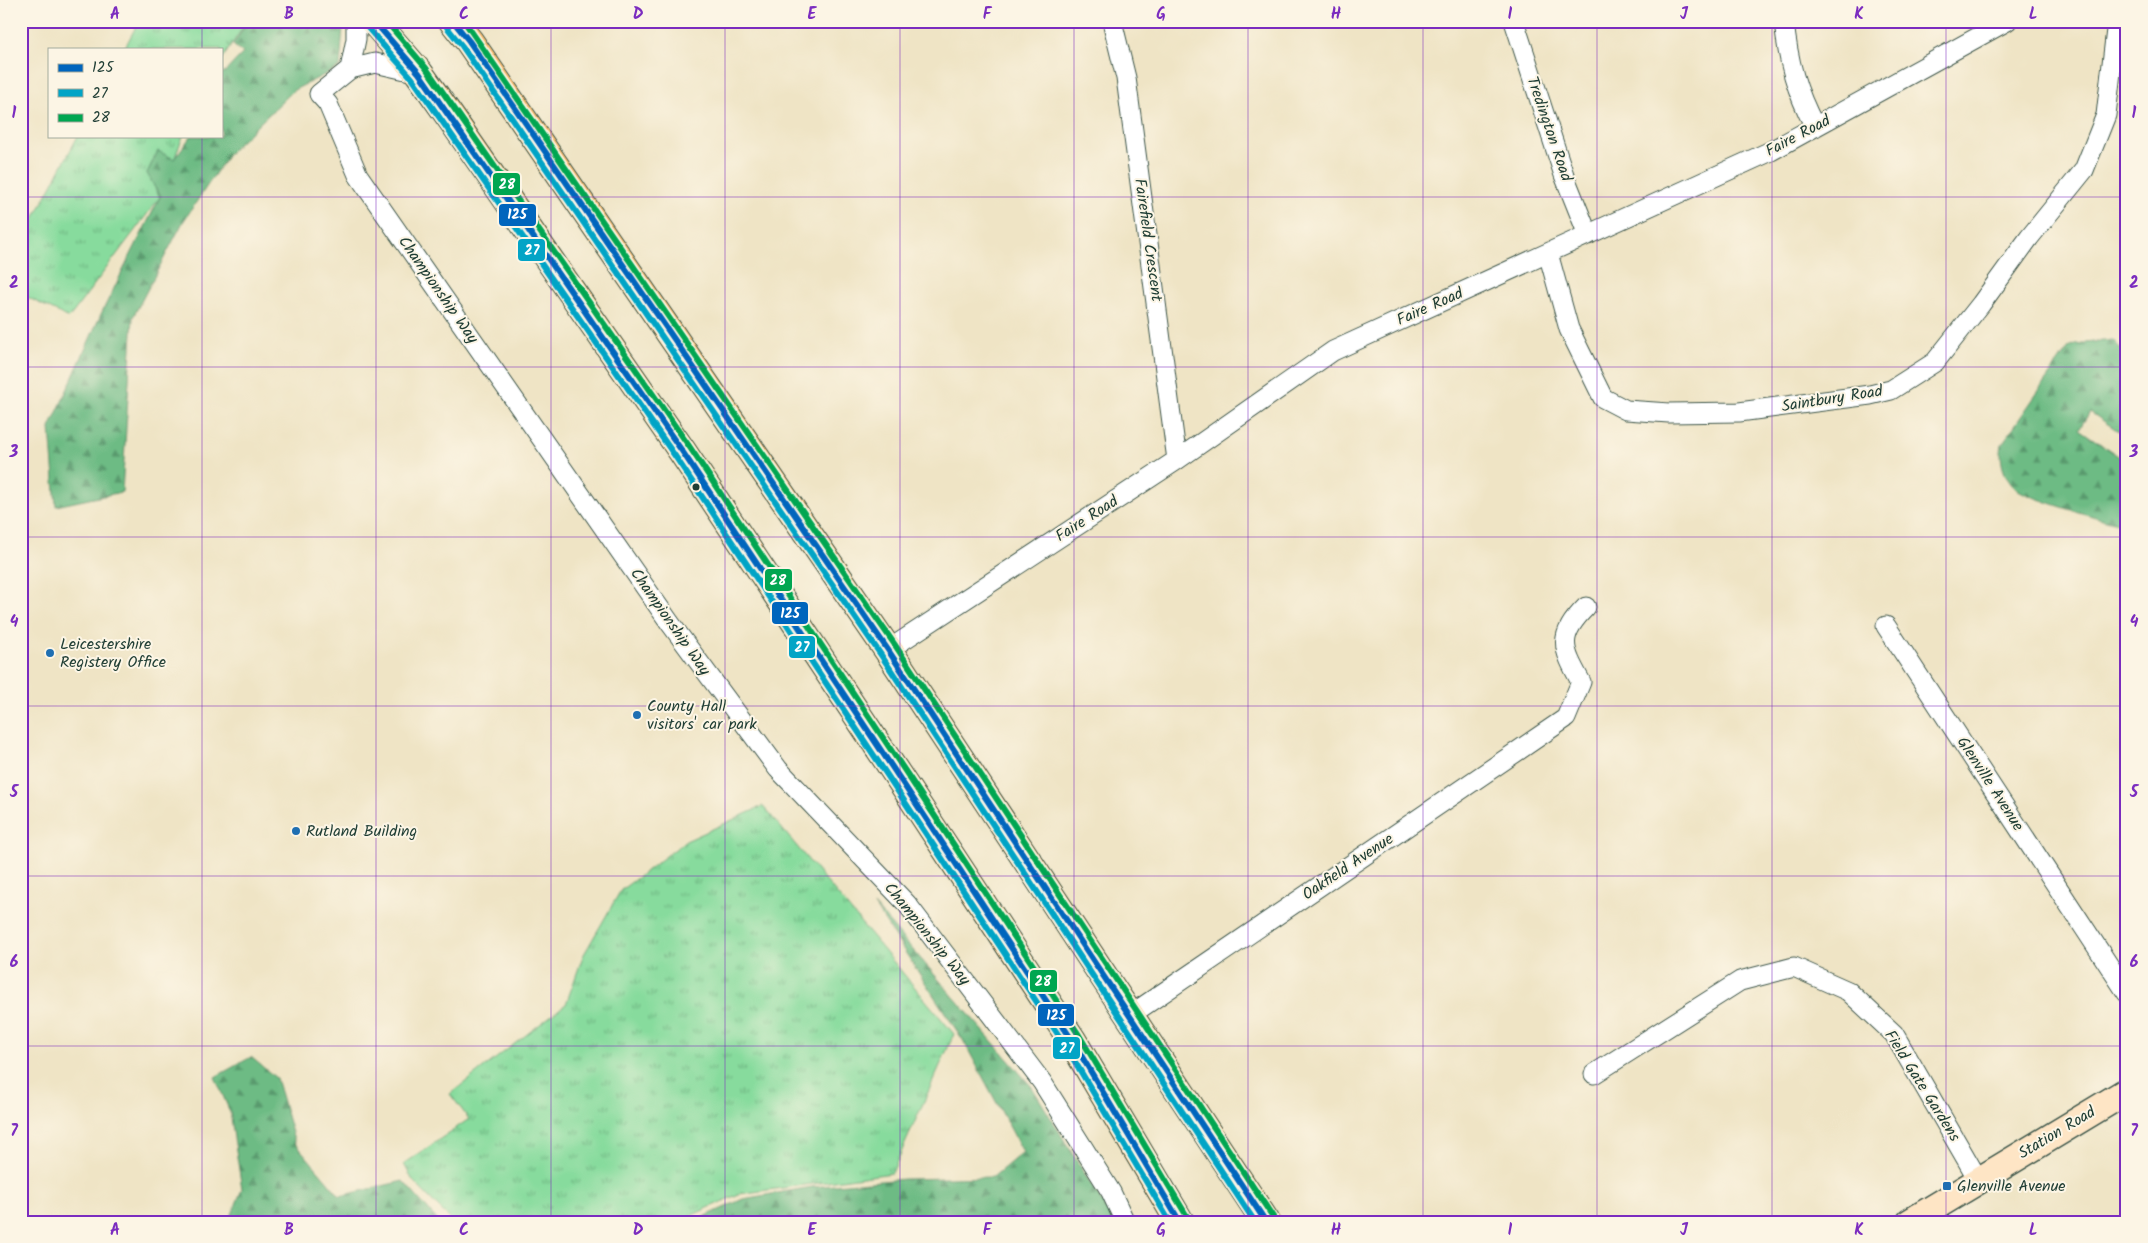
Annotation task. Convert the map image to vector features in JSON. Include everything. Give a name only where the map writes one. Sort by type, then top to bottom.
[{"type":"highway","points":[[374,21],[419,73],[682,451],[1072,1040],[1180,1222]]},
{"type":"highway","points":[[453,21],[469,41],[710,389],[888,650],[1266,1222]]},
{"type":"street","points":[[356,21],[356,39],[350,69],[375,63],[419,73]]},
{"type":"street","name":"Fairefield Crescent","points":[[1112,21],[1126,78],[1177,460]]},
{"type":"street","name":"Tredington Road","points":[[1514,21],[1564,175],[1588,235]]},
{"type":"street","points":[[1784,21],[1786,43],[1799,97],[1815,127]]},
{"type":"street","name":"Faire Road","points":[[888,650],[1177,460],[1333,351],[1771,151],[2007,21]]},
{"type":"street","name":"Saintbury Road","points":[[1548,253],[1569,329],[1603,398],[1626,410],[1669,413],[1739,412],[1870,395],[1891,390],[1935,362],[1981,304],[2029,238],[2084,170],[2106,115],[2117,21]]},
{"type":"street","name":"Championship Way","points":[[350,69],[319,94],[328,104],[358,175],[700,664],[778,769],[912,911],[1042,1082],[1110,1192],[1125,1222]]},
{"type":"street","name":"Oakfield Avenue","points":[[1129,1016],[1566,718],[1581,682],[1566,650],[1566,632],[1570,624],[1586,607]]},
{"type":"street","name":"Glenville Avenue","points":[[1886,626],[2127,992]]},
{"type":"street","name":"Field Gate Gardens","points":[[1594,1074],[1740,981],[1794,967],[1848,991],[1894,1034],[1979,1181]]},
{"type":"street","name":"Station Road","points":[[1910,1222],[2127,1092]]},
{"type":"green space","points":[[139,21],[247,21],[222,59],[222,48],[125,48]]},
{"type":"green space","points":[[248,21],[339,21],[343,27],[340,67],[294,90],[229,153],[183,222],[133,317],[122,492],[56,506],[50,428],[101,314],[160,197],[147,173],[158,151],[174,159],[190,138],[222,138],[222,73],[225,72],[243,53],[233,45]]},
{"type":"green space","points":[[77,138],[182,138],[174,160],[158,151],[147,173],[160,197],[69,318],[21,294],[21,243]]},
{"type":"green space","points":[[2113,340],[2127,356],[2127,437],[2090,412],[2079,429],[2127,462],[2127,526],[2050,503],[2022,492],[2014,487],[2007,478],[2001,456],[2002,444],[2069,347],[2075,344]]},
{"type":"green space","points":[[763,806],[954,1034],[892,1173],[739,1194],[677,1222],[453,1222],[413,1181],[404,1164],[469,1119],[450,1094],[566,1004],[583,956],[621,890],[686,841]]},
{"type":"green space","points":[[874,905],[1032,1087],[1114,1222],[693,1222],[743,1199],[812,1187],[904,1179],[993,1177],[1023,1152],[963,1040]]},
{"type":"green space","points":[[251,1057],[276,1078],[295,1143],[340,1196],[403,1181],[439,1222],[229,1222],[242,1189],[230,1112],[215,1077]]},
{"type":"transit line","name":"125","points":[[374,21],[419,73],[682,451],[1072,1040],[1180,1222]]},
{"type":"transit line","name":"28","points":[[386,21],[426,68],[689,446],[1079,1035],[1188,1218]]},
{"type":"transit line","name":"125","points":[[453,21],[469,41],[888,650],[1266,1222]]},
{"type":"transit line","name":"28","points":[[464,21],[895,645],[1273,1217]]},
{"type":"transit line","name":"27","points":[[446,26],[462,46],[881,655],[1255,1222]]},
{"type":"transit line","name":"27","points":[[367,27],[412,78],[675,456],[1065,1045],[1170,1222]]},
{"type":"place","name":"Leicestershire Registery Office","points":[[50,653]]},
{"type":"place","name":"County Hall visitors' car park","points":[[637,715]]},
{"type":"place","name":"Rutland Building","points":[[296,831]]},
{"type":"place","name":"Glenville Avenue","points":[[1947,1186]]}]
